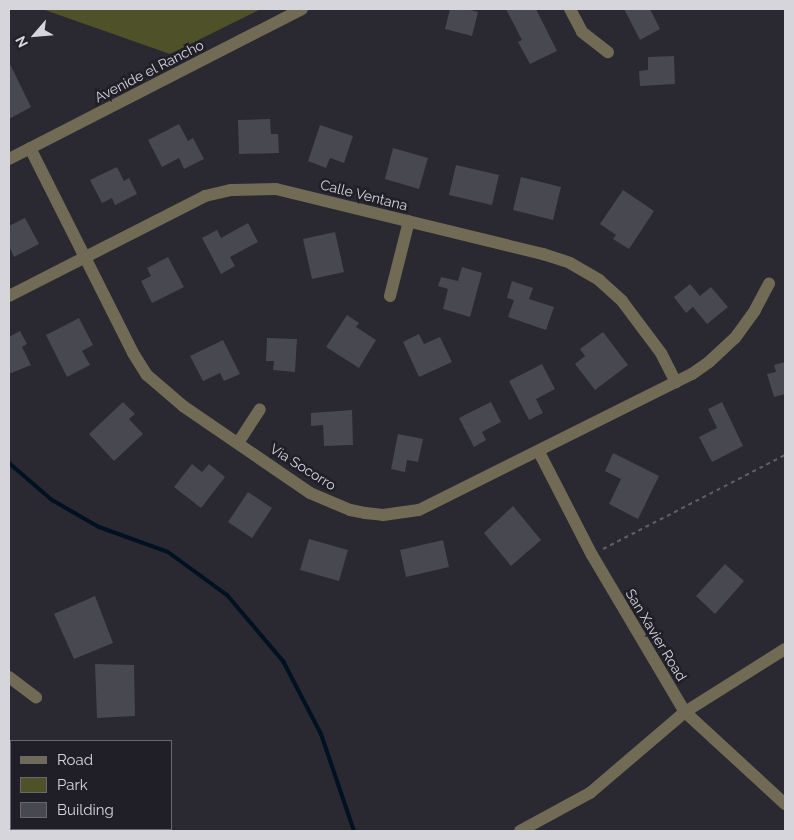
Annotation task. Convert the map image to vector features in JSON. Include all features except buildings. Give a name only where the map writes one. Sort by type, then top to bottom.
[{"type":"street","name":"Avenide el Rancho","points":[[9,159],[302,9]]},
{"type":"street","points":[[570,9],[582,32],[608,52]]},
{"type":"street","name":"Via Socorro","points":[[30,148],[133,352],[147,375],[183,406],[310,493],[350,510],[383,515],[419,510],[539,452],[676,382],[709,362],[735,338],[755,310],[768,284]]},
{"type":"street","name":"Calle Ventana","points":[[9,296],[180,207],[205,196],[231,190],[276,188],[543,254],[570,264],[599,280],[622,301],[662,353],[676,382]]},
{"type":"street","points":[[390,296],[409,221]]},
{"type":"street","points":[[238,443],[260,409]]},
{"type":"street","name":"San Xavier Road","points":[[539,452],[592,555],[685,712],[785,804]]},
{"type":"street","points":[[520,831],[590,793],[685,712],[785,649]]},
{"type":"street","points":[[9,677],[36,697]]},
{"type":"path","points":[[592,555],[785,454]]},
{"type":"green space","points":[[42,9],[261,9],[170,54]]},
{"type":"waterway","points":[[9,463],[52,500],[99,527],[168,552],[227,595],[283,661],[321,734],[354,831]]}]
